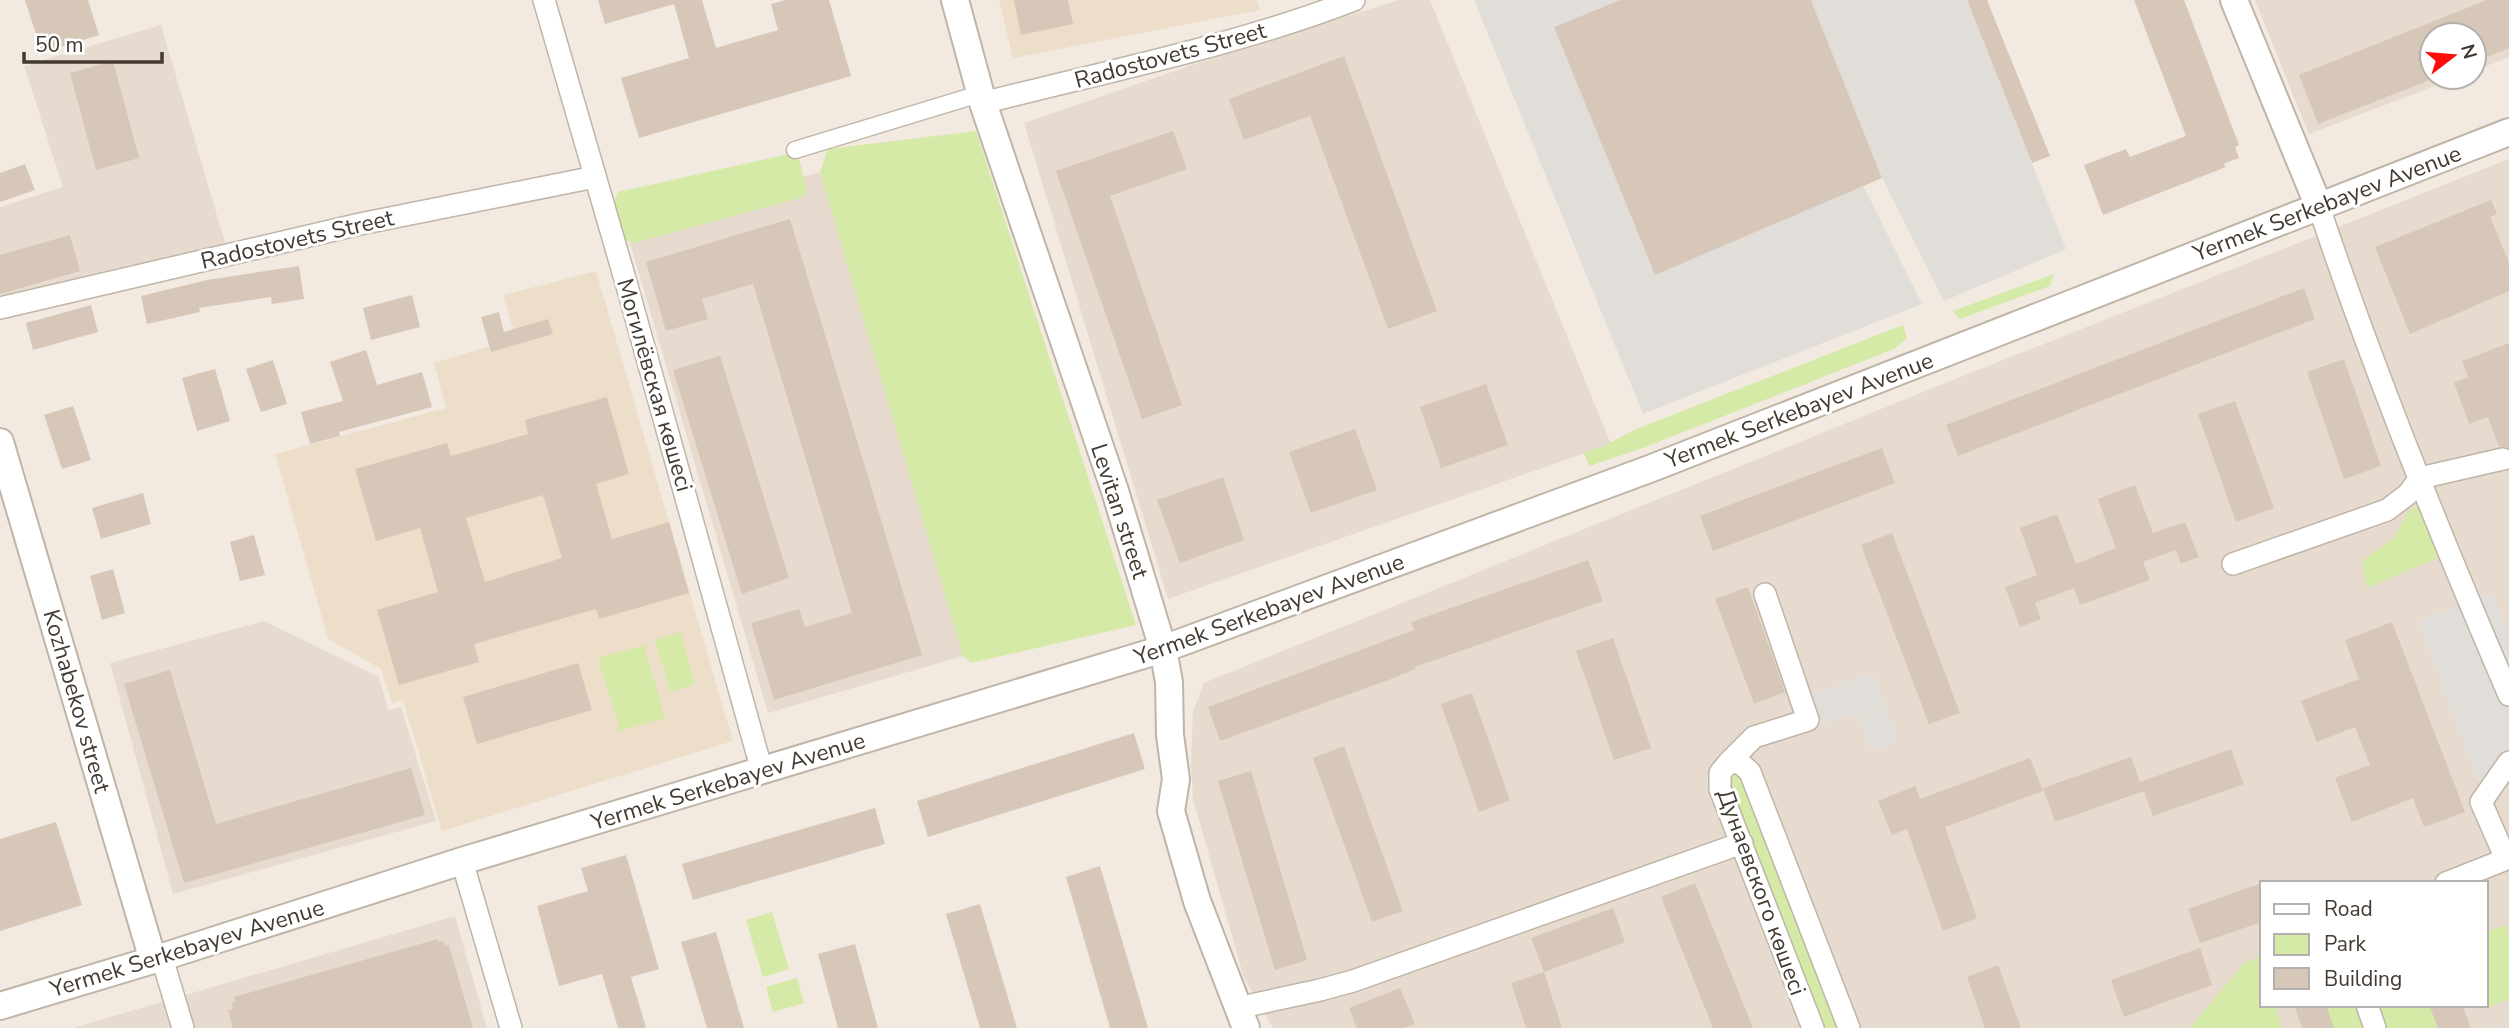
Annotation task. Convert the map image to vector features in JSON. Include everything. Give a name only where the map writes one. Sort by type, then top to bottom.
[{"type":"street","name":"Могилёвская көшесі","points":[[544,0],[762,771]]},
{"type":"street","name":"Levitan street","points":[[955,0],[980,99],[1115,491],[1163,649],[1169,682],[1170,735],[1176,779],[1171,811],[1197,901],[1241,1018]]},
{"type":"street","name":"Radostovets Street","points":[[795,150],[980,99],[1182,53],[1296,10],[1354,0]]},
{"type":"street","points":[[2234,0],[2319,207],[2358,323],[2509,695]]},
{"type":"street","name":"Yermek Serkebayev Avenue","points":[[0,1006],[157,959],[462,861],[1163,649],[1652,468],[2509,132]]},
{"type":"street","name":"Radostovets Street","points":[[0,308],[360,224],[595,177]]},
{"type":"street","name":"Kozhabekov street","points":[[0,442],[157,959]]},
{"type":"street","points":[[2233,564],[2387,510],[2408,495],[2420,478],[2503,459]]},
{"type":"street","points":[[1729,762],[1754,737],[1808,720],[1765,594]]},
{"type":"street","name":"Дунаевского көшесі","points":[[1813,1028],[1720,789],[1720,773],[1729,762],[1740,763],[1750,772],[1849,1028]]},
{"type":"street","points":[[2451,881],[2507,859],[2481,802],[2509,762]]},
{"type":"street","points":[[1241,1018],[1742,844]]},
{"type":"street","points":[[462,861],[511,1028]]},
{"type":"street","points":[[157,959],[183,1028]]},
{"type":"street","points":[[2368,1007],[2375,1028]]},
{"type":"shaded area","points":[[999,0],[1257,0],[1260,10],[1013,58]]},
{"type":"shaded area","points":[[1399,0],[1430,0],[1611,444],[1168,599],[1024,123],[1195,64]]},
{"type":"shaded area","points":[[1474,0],[1620,0],[1554,27],[1655,275],[1863,185],[1922,304],[1643,414]]},
{"type":"shaded area","points":[[1811,0],[1967,0],[2066,249],[1944,301],[1882,178]]},
{"type":"shaded area","points":[[2255,0],[2509,0],[2509,57],[2488,65],[2488,21],[2418,21],[2418,91],[2421,91],[2309,134]]},
{"type":"shaded area","points":[[161,25],[226,246],[0,297],[0,207],[63,187],[24,66]]},
{"type":"shaded area","points":[[2509,159],[2509,1028],[1273,1028],[1244,978],[1193,799],[1193,711],[1204,683],[1933,388]]},
{"type":"shaded area","points":[[820,172],[963,656],[768,713],[626,229]]},
{"type":"shaded area","points":[[596,271],[733,741],[442,831],[403,700],[392,703],[381,669],[328,639],[275,454],[446,408],[434,363],[516,338],[503,295]]},
{"type":"shaded area","points":[[2493,593],[2509,636],[2509,772],[2479,784],[2418,621]]},
{"type":"shaded area","points":[[264,621],[379,677],[388,710],[401,707],[436,821],[173,894],[110,663]]},
{"type":"shaded area","points":[[1873,672],[1898,741],[1871,752],[1857,713],[1816,727],[1804,697]]},
{"type":"shaded area","points":[[455,916],[487,1028],[73,1028]]},
{"type":"green space","points":[[976,131],[1136,625],[971,663],[963,656],[820,172],[828,149]]},
{"type":"green space","points":[[789,154],[799,158],[807,192],[803,197],[634,243],[625,240],[614,203],[618,192]]},
{"type":"green space","points":[[2054,274],[2050,286],[1960,319],[1953,311]]},
{"type":"green space","points":[[1903,325],[1907,338],[1894,349],[1643,448],[1589,466],[1584,453],[1636,429]]},
{"type":"green space","points":[[2422,502],[2444,555],[2367,588],[2362,561],[2395,537],[2407,513]]},
{"type":"green space","points":[[680,632],[695,684],[670,692],[655,640]]},
{"type":"green space","points":[[644,645],[665,718],[620,731],[598,658]]},
{"type":"green space","points":[[1740,763],[1846,1028],[1815,1028],[1720,789]]},
{"type":"green space","points":[[772,912],[789,969],[763,977],[746,920]]},
{"type":"green space","points":[[2505,925],[2509,935],[2509,999],[2487,1008],[2488,1007],[2488,931]]},
{"type":"green space","points":[[2259,957],[2260,1007],[2276,1007],[2282,1028],[2190,1028],[2244,963]]},
{"type":"green space","points":[[797,978],[804,1003],[773,1012],[766,987]]},
{"type":"green space","points":[[2327,1007],[2430,1007],[2438,1028],[2334,1028]]},
{"type":"building","points":[[25,0],[88,0],[99,35],[42,53]]},
{"type":"building","points":[[598,0],[702,0],[716,48],[778,30],[771,4],[786,0],[829,0],[851,76],[639,138],[621,78],[689,58],[674,4],[605,24]]},
{"type":"building","points":[[1014,0],[1068,0],[1073,24],[1021,35]]},
{"type":"building","points":[[1620,0],[1811,0],[1882,178],[1655,275],[1554,27]]},
{"type":"building","points":[[1967,0],[1987,0],[2050,156],[2032,163]]},
{"type":"building","points":[[2134,0],[2184,0],[2239,145],[2235,147],[2239,158],[2223,164],[2226,167],[2103,215],[2084,165],[2126,149],[2130,157],[2186,136]]},
{"type":"building","points":[[2487,0],[2509,0],[2509,48],[2488,56],[2488,21],[2434,21]]},
{"type":"building","points":[[2418,28],[2418,85],[2318,124],[2299,75]]},
{"type":"building","points":[[1344,56],[1437,311],[1388,329],[1310,116],[1244,140],[1229,99]]},
{"type":"building","points":[[113,61],[139,158],[96,170],[70,73]]},
{"type":"building","points":[[1173,131],[1187,169],[1110,196],[1182,405],[1142,419],[1056,171]]},
{"type":"building","points":[[25,164],[35,190],[0,202],[0,173]]},
{"type":"building","points":[[2491,200],[2497,214],[2490,217],[2509,263],[2509,291],[2410,334],[2375,247]]},
{"type":"building","points":[[790,219],[922,655],[774,700],[751,623],[799,609],[805,627],[852,613],[753,284],[702,299],[708,319],[666,331],[646,262]]},
{"type":"building","points":[[70,235],[80,271],[0,294],[0,255]]},
{"type":"building","points":[[299,266],[304,299],[272,304],[271,297],[199,308],[200,312],[147,324],[141,296],[207,280]]},
{"type":"building","points":[[2304,288],[2315,319],[1958,456],[1946,425]]},
{"type":"building","points":[[412,295],[420,327],[371,340],[363,308]]},
{"type":"building","points":[[91,305],[98,332],[33,350],[26,323]]},
{"type":"building","points":[[499,312],[504,332],[548,319],[553,334],[491,352],[481,317]]},
{"type":"building","points":[[2509,343],[2509,448],[2499,446],[2488,417],[2469,424],[2454,383],[2468,377],[2462,361]]},
{"type":"building","points":[[366,350],[377,385],[422,372],[432,407],[339,432],[340,436],[310,444],[301,412],[343,401],[330,362]]},
{"type":"building","points":[[720,356],[789,578],[742,594],[673,370]]},
{"type":"building","points":[[2344,359],[2381,466],[2344,479],[2307,372]]},
{"type":"building","points":[[273,360],[287,404],[261,412],[246,369]]},
{"type":"building","points":[[215,369],[230,421],[197,431],[182,378]]},
{"type":"building","points":[[1486,384],[1508,445],[1441,468],[1420,407]]},
{"type":"building","points":[[607,397],[629,474],[596,484],[612,539],[669,522],[689,593],[599,619],[596,609],[474,644],[479,662],[399,685],[377,610],[438,592],[420,528],[376,541],[355,469],[447,443],[451,456],[528,434],[525,420]],"holes":[[[543,495],[562,558],[485,582],[466,518]]]},
{"type":"building","points":[[2235,401],[2274,508],[2236,522],[2198,414]]},
{"type":"building","points":[[73,406],[91,460],[62,469],[44,415]]},
{"type":"building","points":[[1355,429],[1377,490],[1311,513],[1289,452]]},
{"type":"building","points":[[1882,448],[1895,483],[1713,551],[1700,516]]},
{"type":"building","points":[[1223,477],[1244,540],[1180,563],[1157,500]]},
{"type":"building","points":[[2135,485],[2153,533],[2185,522],[2199,557],[2181,564],[2176,550],[2143,562],[2150,580],[2080,605],[2074,588],[2035,603],[2041,619],[2020,627],[2005,587],[2037,575],[2020,528],[2057,514],[2076,564],[2116,548],[2098,499]]},
{"type":"building","points":[[143,493],[151,524],[101,539],[92,508]]},
{"type":"building","points":[[1892,533],[1960,713],[1929,724],[1861,545]]},
{"type":"building","points":[[254,535],[265,575],[240,581],[230,542]]},
{"type":"building","points":[[1588,560],[1603,601],[1415,667],[1416,669],[1391,679],[1220,741],[1208,707],[1414,630],[1411,622]]},
{"type":"building","points":[[113,569],[125,613],[102,620],[90,576]]},
{"type":"building","points":[[1748,587],[1785,692],[1754,704],[1715,599]]},
{"type":"building","points":[[2392,622],[2465,812],[2424,827],[2413,798],[2352,822],[2335,778],[2370,765],[2355,727],[2317,742],[2301,701],[2359,679],[2345,640]]},
{"type":"building","points":[[1613,638],[1651,748],[1614,760],[1576,651]]},
{"type":"building","points":[[578,663],[592,710],[477,744],[463,697]]},
{"type":"building","points":[[170,670],[216,824],[411,768],[425,815],[184,883],[124,684]]},
{"type":"building","points":[[1472,693],[1510,800],[1479,812],[1441,704]]},
{"type":"building","points":[[1134,733],[1145,769],[928,837],[917,801]]},
{"type":"building","points":[[1344,746],[1403,911],[1372,922],[1313,758]]},
{"type":"building","points":[[2231,749],[2244,784],[2153,816],[2144,791],[2055,822],[2043,788],[2131,757],[2140,782]]},
{"type":"building","points":[[2030,758],[2043,791],[1945,827],[1977,918],[1943,931],[1907,829],[1892,835],[1878,801],[1915,786],[1920,799]]},
{"type":"building","points":[[1251,771],[1307,960],[1275,970],[1218,781]]},
{"type":"building","points":[[875,808],[885,844],[693,900],[682,864]]},
{"type":"building","points":[[56,822],[82,905],[0,931],[0,839]]},
{"type":"building","points":[[626,855],[659,969],[631,977],[646,1028],[618,1028],[602,974],[559,986],[537,906],[588,891],[581,868]]},
{"type":"building","points":[[1100,866],[1148,1028],[1110,1028],[1066,877]]},
{"type":"building","points":[[1695,883],[1753,1028],[1713,1028],[1661,897]]},
{"type":"building","points":[[2260,884],[2260,923],[2200,943],[2188,909]]},
{"type":"building","points":[[980,904],[1017,1028],[980,1028],[946,914]]},
{"type":"building","points":[[1613,908],[1625,942],[1544,972],[1531,938]]},
{"type":"building","points":[[716,932],[744,1028],[707,1028],[681,942]]},
{"type":"building","points":[[438,939],[438,942],[444,941],[445,946],[449,945],[473,1028],[233,1028],[228,1010],[233,1009],[231,1003],[235,1002],[234,997]]},
{"type":"building","points":[[855,944],[878,1028],[838,1028],[818,954]]},
{"type":"building","points":[[2200,948],[2212,985],[2124,1017],[2111,980]]},
{"type":"building","points":[[1998,965],[2021,1028],[1985,1028],[1967,977]]},
{"type":"building","points":[[1544,972],[1562,1028],[1526,1028],[1511,983]]},
{"type":"building","points":[[1400,988],[1415,1024],[1404,1028],[1357,1028],[1349,1008]]},
{"type":"building","points":[[2295,1007],[2327,1007],[2334,1028],[2302,1028]]},
{"type":"building","points":[[2430,1007],[2463,1007],[2471,1028],[2438,1028]]}]
